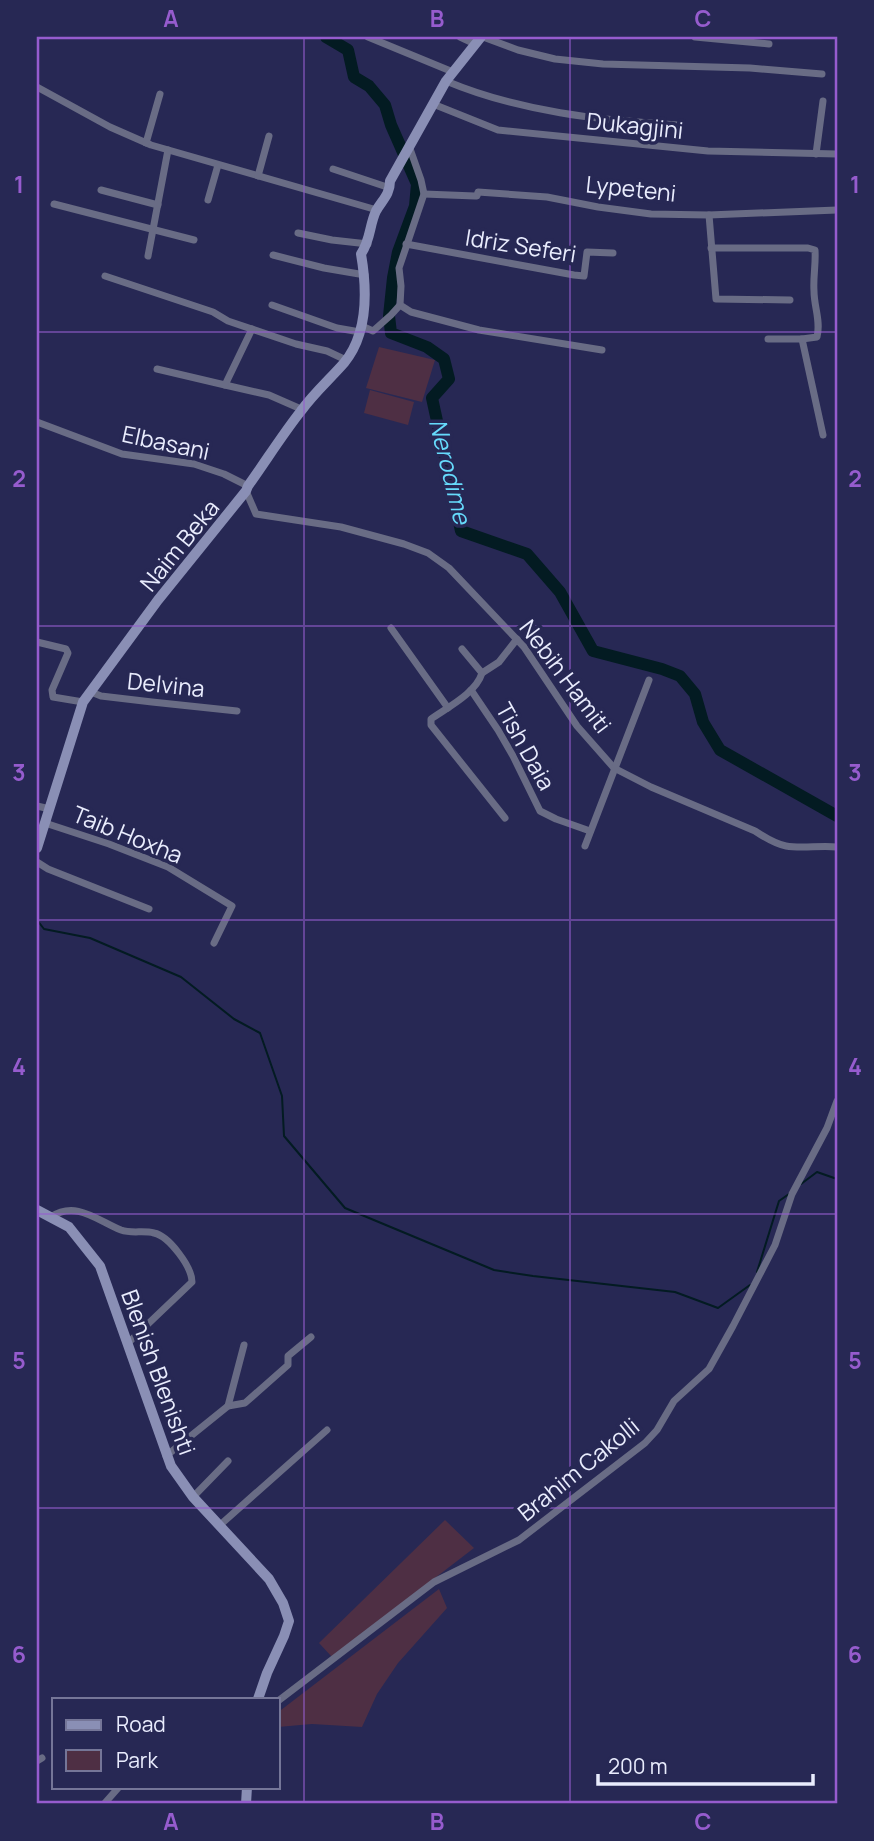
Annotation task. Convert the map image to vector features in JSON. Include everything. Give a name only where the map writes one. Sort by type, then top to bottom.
[{"type":"street","points":[[368,37],[450,76],[478,94],[526,107],[576,115],[678,125]]},
{"type":"street","points":[[460,37],[567,60],[603,64],[750,68],[822,74]]},
{"type":"street","points":[[695,37],[769,44]]},
{"type":"street","name":"Naim Beka","points":[[37,848],[83,702],[158,600],[247,489],[301,409],[346,360],[360,332],[365,275],[361,254],[368,244],[377,210],[386,197],[396,169],[433,104],[450,76],[479,39]]},
{"type":"street","points":[[37,87],[110,127],[146,143],[377,210]]},
{"type":"street","points":[[146,143],[160,94]]},
{"type":"street","points":[[816,154],[823,101]]},
{"type":"street","name":"Dukagjini","points":[[433,104],[498,130],[708,151],[837,154]]},
{"type":"street","points":[[258,176],[269,136]]},
{"type":"street","points":[[272,305],[337,328],[360,332],[364,327],[373,331],[388,318],[400,304],[399,268],[425,194],[409,146]]},
{"type":"street","points":[[148,256],[167,150]]},
{"type":"street","points":[[208,200],[218,165]]},
{"type":"street","points":[[333,169],[390,188]]},
{"type":"street","points":[[100,190],[158,205]]},
{"type":"street","name":"Lypeteni","points":[[425,194],[477,196],[478,192],[509,193],[651,214],[709,215],[837,210]]},
{"type":"street","points":[[54,204],[194,240]]},
{"type":"street","points":[[709,215],[716,299],[790,300]]},
{"type":"street","points":[[298,233],[368,244]]},
{"type":"street","name":"Idriz Seferi","points":[[406,244],[574,275],[584,275],[587,252],[613,253]]},
{"type":"street","points":[[711,248],[815,250],[814,291],[819,326],[817,337],[768,339]]},
{"type":"street","points":[[274,255],[365,275]]},
{"type":"street","points":[[105,275],[213,312],[228,321],[296,344],[327,351],[346,360]]},
{"type":"street","points":[[400,304],[411,312],[479,330],[602,350]]},
{"type":"street","points":[[225,385],[252,329]]},
{"type":"street","points":[[802,339],[823,435]]},
{"type":"street","points":[[157,369],[269,395],[301,409]]},
{"type":"street","name":"Elbasani","points":[[37,422],[122,454],[194,464],[223,474],[247,489]]},
{"type":"street","name":"Nebih Hamiti","points":[[247,489],[256,514],[341,527],[379,536],[428,553],[449,568],[524,646],[577,726],[614,768],[786,846],[837,847]]},
{"type":"street","points":[[391,628],[448,708]]},
{"type":"street","points":[[505,818],[430,726],[431,719],[471,690],[482,673],[499,662],[517,639]]},
{"type":"street","points":[[37,642],[66,649],[68,653],[52,690],[54,697],[83,702]]},
{"type":"street","points":[[462,649],[482,673]]},
{"type":"street","points":[[585,846],[649,680]]},
{"type":"street","name":"Tish Daia","points":[[471,690],[503,739],[540,811],[590,831]]},
{"type":"street","name":"Delvina","points":[[91,692],[139,701],[237,711]]},
{"type":"street","points":[[37,806],[50,809]]},
{"type":"street","name":"Taib Hoxha","points":[[45,823],[168,867],[232,906],[214,943]]},
{"type":"street","points":[[37,862],[48,869],[149,909]]},
{"type":"street","name":"Brahim Cakolli","points":[[280,1699],[434,1582],[519,1540],[645,1443],[657,1430],[674,1401],[709,1369],[775,1245],[792,1194],[827,1128],[837,1101]]},
{"type":"street","points":[[51,1217],[79,1209],[111,1226],[127,1231],[156,1233],[175,1247],[192,1274],[192,1282],[128,1343]]},
{"type":"street","name":"Blenish Blenishti","points":[[37,1210],[69,1227],[100,1266],[171,1466],[193,1497],[269,1579],[283,1603],[289,1621],[258,1698]]},
{"type":"street","points":[[166,1456],[228,1406],[245,1403],[288,1365],[288,1356],[311,1337]]},
{"type":"street","points":[[228,1406],[244,1345]]},
{"type":"street","points":[[220,1525],[327,1430]]},
{"type":"street","points":[[193,1497],[229,1461]]},
{"type":"street","points":[[104,1804],[117,1788]]},
{"type":"green space","points":[[379,347],[435,360],[422,402],[366,388]]},
{"type":"green space","points":[[370,390],[414,402],[408,425],[364,413]]},
{"type":"green space","points":[[445,1520],[474,1548],[332,1657],[319,1643]]},
{"type":"green space","points":[[439,1589],[447,1608],[398,1663],[377,1694],[362,1727],[312,1724],[280,1727],[280,1710]]},
{"type":"waterway","name":"Nerodime","points":[[326,37],[348,50],[354,77],[369,86],[385,105],[417,184],[415,206],[398,252],[393,278],[389,316],[391,333],[427,347],[444,359],[449,379],[432,398],[461,531],[527,554],[560,592],[593,651],[680,676],[695,694],[703,722],[720,750],[837,816]]},
{"type":"waterway","points":[[37,920],[44,929],[90,938],[181,977],[234,1019],[260,1033],[282,1096],[284,1136],[345,1208],[494,1270],[675,1292],[718,1308],[750,1285]]},
{"type":"waterway","points":[[801,1184],[817,1172],[837,1179]]},
{"type":"waterway","points":[[757,1272],[779,1201],[789,1194]]}]
